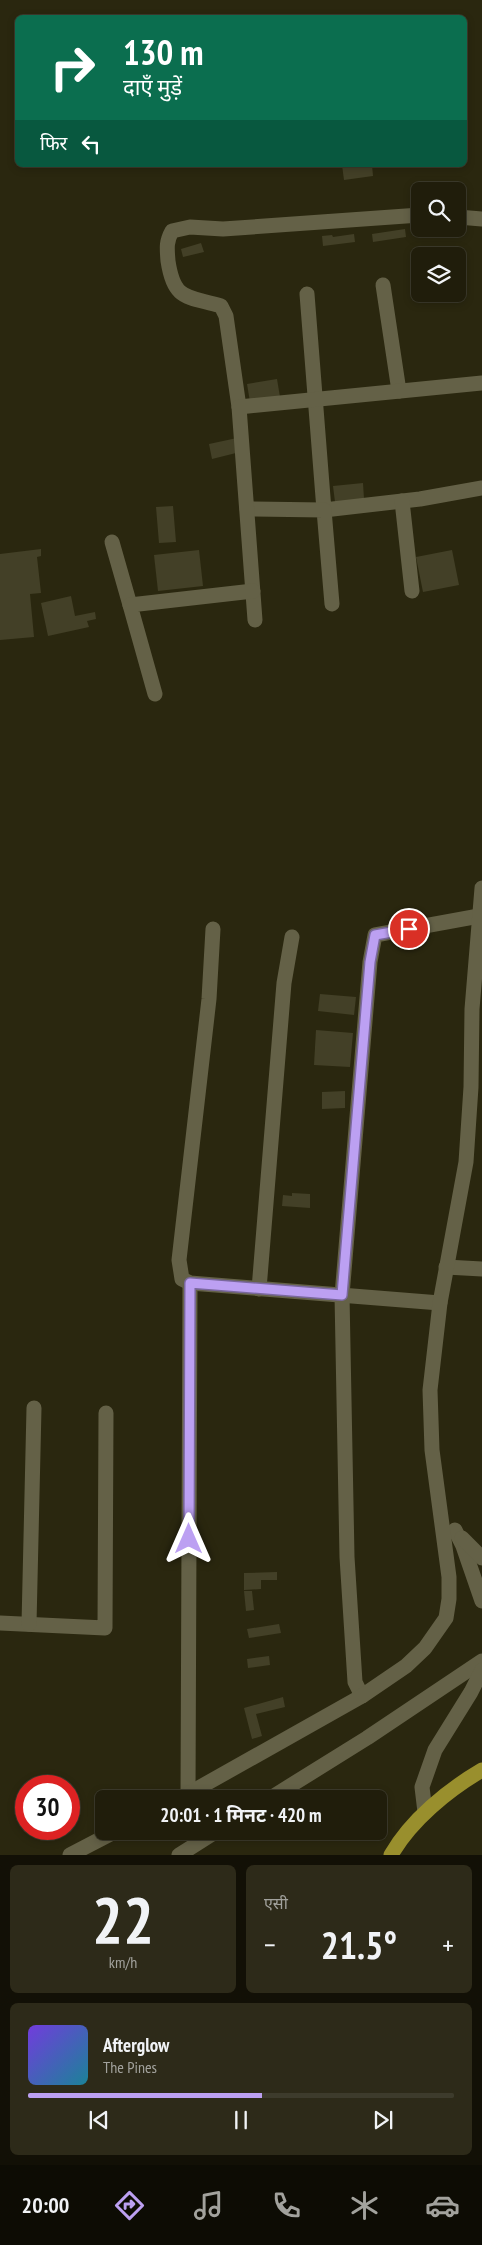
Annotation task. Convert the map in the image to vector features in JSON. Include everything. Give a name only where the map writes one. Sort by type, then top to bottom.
[{"type":"main road","points":[[391,1855],[396,1846],[425,1812],[482,1770]]},
{"type":"street","points":[[254,620],[239,407],[226,316],[221,306],[185,296],[176,289],[170,275],[166,242],[172,231],[190,227],[223,229],[411,216]]},
{"type":"street","points":[[466,217],[482,218]]},
{"type":"street","points":[[383,285],[399,391]]},
{"type":"street","points":[[307,294],[332,604]]},
{"type":"street","points":[[239,407],[482,383]]},
{"type":"street","points":[[247,509],[324,510],[482,488]]},
{"type":"street","points":[[402,500],[412,591]]},
{"type":"street","points":[[112,542],[155,694]]},
{"type":"street","points":[[130,605],[252,592]]},
{"type":"street","points":[[194,1790],[362,1696],[406,1666],[425,1648],[446,1618],[449,1599],[449,1577],[432,1450],[430,1390],[440,1303],[446,1266],[458,1215],[466,1162],[472,1087],[472,1009],[482,888]]},
{"type":"street","points":[[362,1696],[354,1682],[347,1557],[342,1295],[370,962],[375,935],[479,916]]},
{"type":"street","points":[[214,929],[209,999],[179,1260],[182,1279],[190,1283],[440,1303]]},
{"type":"street","points":[[259,1289],[284,983],[292,937]]},
{"type":"street","points":[[446,1266],[482,1269]]},
{"type":"street","points":[[183,1790],[190,1283]]},
{"type":"street","points":[[29,1624],[34,1408]]},
{"type":"street","points":[[0,1623],[105,1628],[106,1413]]},
{"type":"street","points":[[442,1517],[482,1558]]},
{"type":"street","points":[[455,1530],[463,1546],[482,1602]]},
{"type":"street","points":[[284,1790],[367,1738],[482,1661]]},
{"type":"street","points":[[425,1812],[422,1788],[435,1750],[471,1692],[482,1670]]},
{"type":"street","points":[[70,1855],[99,1840]]},
{"type":"street","points":[[179,1855],[203,1840]]},
{"type":"building","points":[[342,167],[372,167],[373,176],[344,180]]},
{"type":"building","points":[[405,229],[406,237],[373,242],[372,234]]},
{"type":"building","points":[[354,234],[355,242],[323,246],[322,236],[332,235],[333,237]]},
{"type":"building","points":[[201,243],[204,252],[183,257],[181,249]]},
{"type":"building","points":[[277,379],[280,397],[250,402],[247,384]]},
{"type":"building","points":[[237,438],[240,452],[212,459],[209,444]]},
{"type":"building","points":[[363,483],[364,499],[335,502],[333,486]]},
{"type":"building","points":[[173,506],[176,542],[159,543],[156,507]]},
{"type":"building","points":[[41,549],[41,556],[37,557],[41,593],[30,594],[34,637],[0,640],[0,554]]},
{"type":"building","points":[[199,550],[203,586],[158,591],[154,555]]},
{"type":"building","points":[[452,550],[459,585],[423,592],[416,557]]},
{"type":"building","points":[[71,596],[75,616],[95,612],[96,619],[87,621],[89,627],[48,636],[41,603]]},
{"type":"building","points":[[320,994],[356,997],[354,1015],[318,1011]]},
{"type":"building","points":[[316,1030],[353,1033],[350,1067],[314,1065]]},
{"type":"building","points":[[345,1091],[345,1108],[322,1109],[322,1092]]},
{"type":"building","points":[[292,1193],[310,1194],[310,1208],[282,1206],[283,1195],[292,1196]]},
{"type":"building","points":[[277,1572],[277,1580],[261,1580],[261,1589],[244,1590],[244,1573]]},
{"type":"building","points":[[244,1591],[252,1591],[254,1610],[246,1611]]},
{"type":"building","points":[[279,1624],[281,1633],[249,1638],[247,1629]]},
{"type":"building","points":[[269,1656],[270,1665],[248,1668],[247,1659]]},
{"type":"building","points":[[283,1697],[285,1707],[256,1714],[262,1736],[252,1739],[244,1708]]},
{"type":"route","points":[[189,1539],[190,1283],[342,1295],[370,962],[375,935],[409,929]]}]
